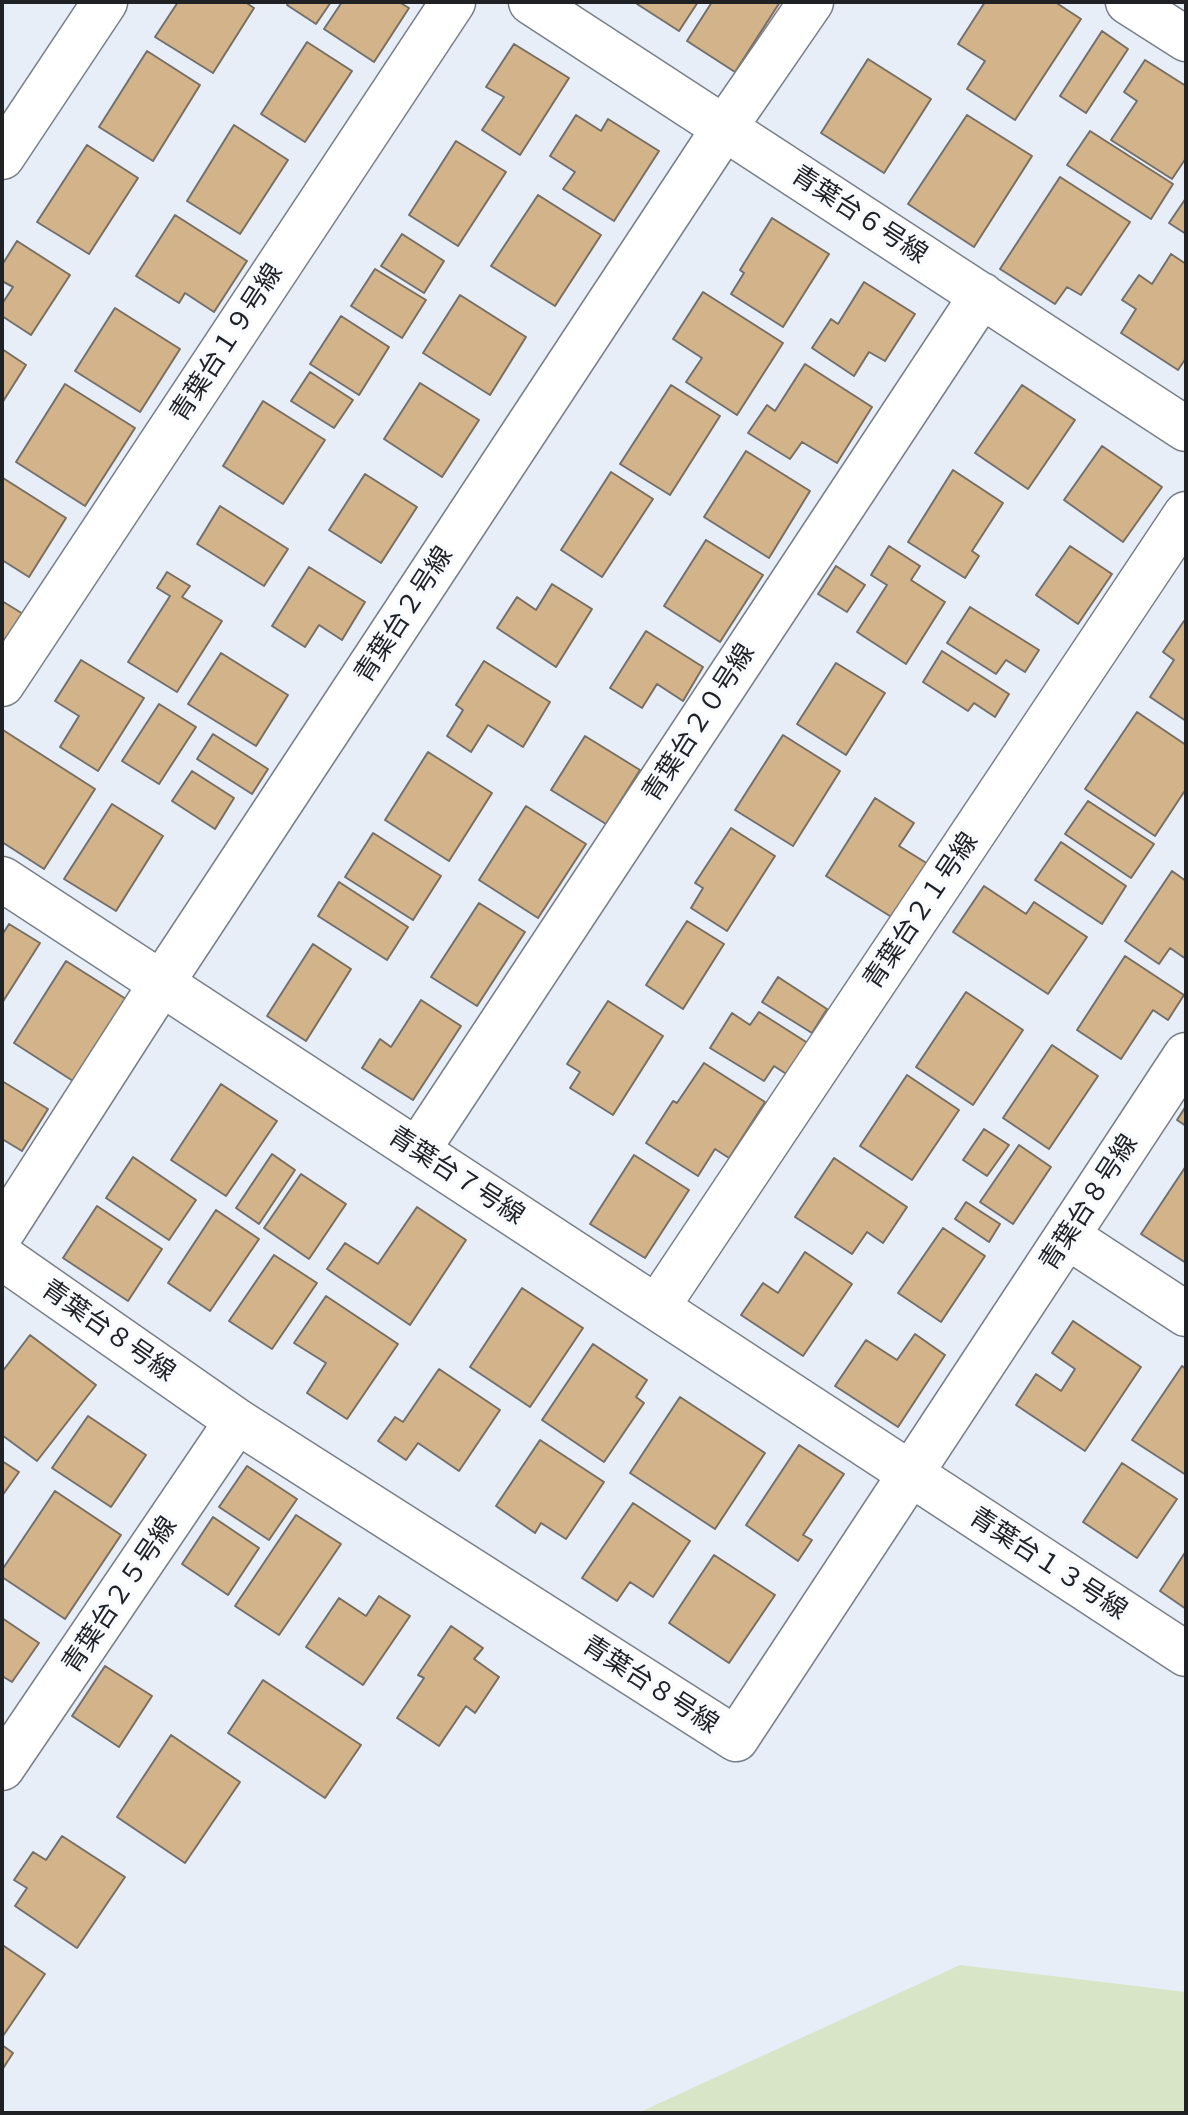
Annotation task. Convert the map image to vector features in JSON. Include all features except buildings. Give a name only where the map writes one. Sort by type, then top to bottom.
[{"type":"street","points":[[2,157],[105,2]]},
{"type":"street","name":"青葉台１９号線","points":[[2,684],[453,2]]},
{"type":"street","name":"青葉台６号線","points":[[531,2],[1186,429]]},
{"type":"street","name":"青葉台２号線","points":[[2,1232],[161,984],[725,127],[811,2]]},
{"type":"street","points":[[1128,2],[1186,39]]},
{"type":"street","name":"青葉台２０号線","points":[[417,1151],[982,295]]},
{"type":"street","name":"青葉台２１号線","points":[[657,1307],[1186,514]]},
{"type":"street","name":"青葉台７号線","points":[[2,879],[911,1473]]},
{"type":"street","name":"青葉台８号線","points":[[2,1257],[237,1421],[736,1739],[1186,1055]]},
{"type":"street","points":[[1067,1236],[1186,1314]]},
{"type":"street","name":"青葉台２５号線","points":[[2,1768],[237,1421]]},
{"type":"street","name":"青葉台１３号線","points":[[911,1473],[1186,1654]]},
{"type":"green space","points":[[960,1965],[1186,1992],[1186,2113],[638,2113]]}]
